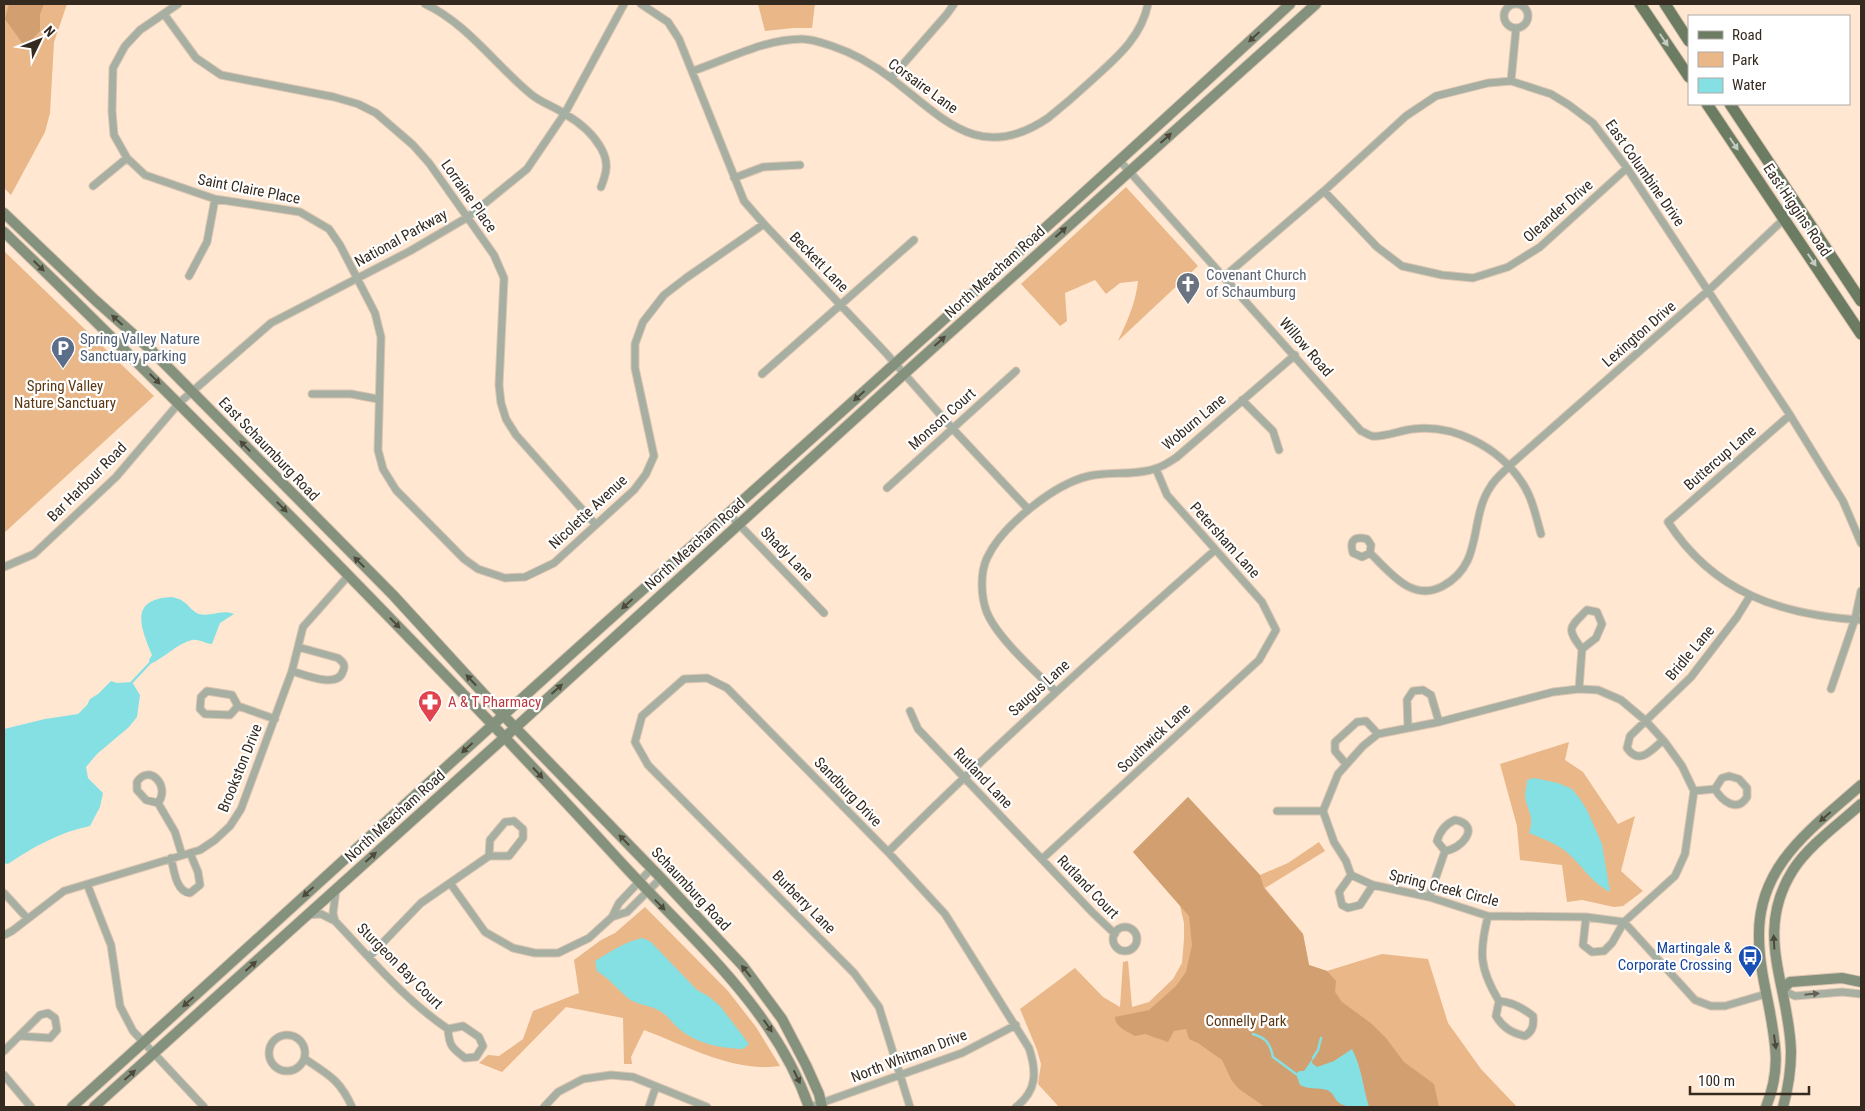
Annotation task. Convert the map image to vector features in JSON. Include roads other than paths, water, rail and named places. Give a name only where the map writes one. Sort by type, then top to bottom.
[{"type":"main road","name":"North Meacham Road","points":[[72,1107],[493,724],[1120,161],[1290,4]]},
{"type":"main road","name":"North Meacham Road","points":[[94,1107],[1316,4]]},
{"type":"main road","points":[[1640,4],[1688,76]]},
{"type":"main road","points":[[1665,4],[1688,38]]},
{"type":"main road","name":"East Higgins Road","points":[[1708,105],[1861,334]]},
{"type":"main road","name":"East Higgins Road","points":[[1731,105],[1861,301]]},
{"type":"main road","name":"East Schaumburg Road","points":[[4,213],[151,350],[393,595],[504,716]]},
{"type":"main road","name":"East Schaumburg Road","points":[[4,232],[179,403],[493,724]]},
{"type":"main road","name":"Schaumburg Road","points":[[504,716],[661,878],[742,966],[768,999],[794,1041],[819,1094],[822,1105]]},
{"type":"main road","points":[[493,724],[647,892],[720,968],[759,1014],[789,1060],[804,1090],[809,1107]]},
{"type":"main road","points":[[1766,1107],[1776,1078],[1777,1059],[1776,1043],[1760,956],[1759,934],[1763,902],[1778,867],[1792,848],[1861,785]]},
{"type":"main road","points":[[1783,1107],[1790,1076],[1791,1050],[1775,956],[1773,930],[1782,891],[1794,869],[1805,856],[1861,804]]},
{"type":"main road","points":[[1766,994],[1782,990],[1790,982],[1842,978],[1861,982]]},
{"type":"street","name":"Saint Claire Place","points":[[178,4],[140,30],[125,46],[113,68],[112,111],[114,135],[127,158],[145,175],[214,199],[300,212],[330,229],[358,277],[375,313],[381,337],[378,450],[383,469],[396,490],[464,559],[478,569],[505,578]]},
{"type":"street","points":[[425,4],[442,12],[469,34],[534,96],[565,113],[593,136],[606,159],[608,170],[601,187]]},
{"type":"street","name":"National Parkway","points":[[179,403],[271,323],[410,251],[468,217],[527,169],[565,113],[624,4]]},
{"type":"street","name":"Beckett Lane","points":[[641,4],[668,22],[679,39],[744,201],[1028,509]]},
{"type":"street","points":[[891,78],[954,4]]},
{"type":"street","name":"Corsaire Lane","points":[[693,71],[770,44],[803,39],[820,42],[848,51],[891,78],[924,106],[951,124],[972,134],[988,138],[1013,135],[1035,127],[1048,118],[1123,52],[1136,34],[1146,14],[1148,4]]},
{"type":"street","name":"Lorraine Place","points":[[164,14],[196,58],[221,74],[334,97],[358,104],[376,113],[413,145],[468,217],[494,255],[504,278],[499,385],[501,403],[506,419],[516,436],[596,525]]},
{"type":"street","points":[[1511,81],[1516,29]]},
{"type":"street","name":"East Columbine Drive","points":[[1225,276],[1324,192],[1406,116],[1436,96],[1488,83],[1511,81],[1551,94],[1570,105],[1593,124],[1628,168],[1790,415],[1843,501],[1861,543]]},
{"type":"street","points":[[93,186],[127,158]]},
{"type":"street","name":"Willow Road","points":[[1120,161],[1225,276],[1361,431],[1372,436],[1414,428],[1453,431],[1484,445],[1509,466]]},
{"type":"street","points":[[734,178],[763,167],[800,165]]},
{"type":"street","name":"Oleander Drive","points":[[1324,192],[1377,247],[1402,266],[1442,275],[1473,278],[1508,267],[1540,247],[1628,168]]},
{"type":"street","points":[[190,276],[207,242],[214,199]]},
{"type":"street","name":"Lexington Drive","points":[[1370,553],[1402,583],[1415,590],[1433,591],[1454,580],[1468,563],[1483,503],[1491,486],[1509,466],[1709,290],[1784,219]]},
{"type":"street","name":"Nicolette Avenue","points":[[505,578],[525,577],[554,563],[634,490],[646,474],[654,456],[635,368],[635,344],[643,322],[664,295],[764,224]]},
{"type":"street","points":[[762,374],[914,240]]},
{"type":"street","name":"Woburn Lane","points":[[1055,692],[998,631],[986,611],[981,583],[986,558],[1004,534],[1028,509],[1058,489],[1088,476],[1156,468],[1177,458],[1294,355]]},
{"type":"street","name":"Monson Court","points":[[887,488],[1016,371]]},
{"type":"street","points":[[312,394],[351,394],[378,399]]},
{"type":"street","points":[[1242,400],[1273,431],[1279,450]]},
{"type":"street","name":"Bar Harbour Road","points":[[4,568],[34,554],[116,476],[179,403]]},
{"type":"street","name":"Buttercup Lane","points":[[1750,596],[1730,584],[1695,555],[1668,522],[1790,415]]},
{"type":"street","points":[[1509,466],[1528,493],[1541,534]]},
{"type":"street","name":"Petersham Lane","points":[[1156,468],[1167,495],[1262,602],[1276,630]]},
{"type":"street","name":"Shady Lane","points":[[729,514],[824,613]]},
{"type":"street","name":"Saugus Lane","points":[[888,852],[963,777],[1055,692],[1215,550]]},
{"type":"street","name":"Brookston Drive","points":[[4,935],[12,931],[64,890],[200,850],[215,840],[230,826],[241,808],[275,719],[292,671],[303,627],[349,575]]},
{"type":"street","points":[[1831,689],[1858,619],[1861,591]]},
{"type":"street","points":[[1750,596],[1781,607],[1813,615],[1858,619]]},
{"type":"street","name":"Bridle Lane","points":[[1663,740],[1642,756],[1630,753],[1627,748],[1630,736],[1691,677],[1737,617],[1750,596]]},
{"type":"street","points":[[1579,689],[1582,650],[1572,636],[1572,625],[1587,610],[1592,610],[1597,612],[1602,624],[1596,638],[1582,650]]},
{"type":"street","name":"Southwick Lane","points":[[1042,859],[1259,660],[1276,630]]},
{"type":"street","points":[[292,671],[328,681],[340,677],[344,667],[343,662],[338,658],[298,647]]},
{"type":"street","name":"Sandburg Drive","points":[[636,742],[642,716],[684,679],[707,678],[727,688],[888,852],[945,914],[1029,1048],[1034,1064],[1034,1080],[1030,1091],[1016,1107]]},
{"type":"street","points":[[1373,885],[1360,905],[1348,908],[1342,905],[1339,892],[1351,875],[1346,861],[1334,842],[1323,811],[1338,774],[1363,746],[1378,734],[1439,722],[1553,692],[1579,689],[1598,690],[1621,700],[1646,722],[1663,740],[1682,766],[1694,791],[1685,854],[1675,876],[1624,922],[1612,943],[1604,951],[1592,952],[1583,945],[1586,918]]},
{"type":"street","points":[[1408,727],[1407,700],[1412,691],[1423,690],[1431,694],[1439,722]]},
{"type":"street","points":[[238,706],[230,715],[205,714],[200,709],[201,697],[207,691],[232,695],[238,706],[275,719]]},
{"type":"street","name":"Rutland Lane","points":[[910,711],[918,729],[1042,859]]},
{"type":"street","points":[[1346,764],[1335,751],[1335,742],[1357,722],[1366,721],[1378,734]]},
{"type":"street","name":"Burberry Lane","points":[[636,742],[648,765],[854,973],[880,1006],[910,1107]]},
{"type":"street","points":[[1729,776],[1743,782],[1748,792],[1745,800],[1736,805],[1724,800],[1715,789],[1722,778],[1729,776]]},
{"type":"street","points":[[1694,791],[1715,789]]},
{"type":"street","points":[[158,803],[174,832],[182,855]]},
{"type":"street","points":[[1277,811],[1323,811]]},
{"type":"street","points":[[1455,820],[1463,821],[1468,826],[1465,839],[1453,850],[1444,851],[1437,841],[1440,832],[1450,822],[1455,820]]},
{"type":"street","points":[[369,956],[421,904],[450,883],[489,856],[509,856],[523,838],[523,829],[514,821],[506,822],[490,840],[489,856]]},
{"type":"street","points":[[1429,897],[1444,851]]},
{"type":"street","points":[[171,858],[181,888],[190,893],[200,886],[200,880],[190,852]]},
{"type":"street","name":"Rutland Court","points":[[1042,859],[1115,934]]},
{"type":"street","points":[[450,883],[485,932],[513,948],[535,953],[558,953],[589,938],[612,917],[619,903],[652,869]]},
{"type":"street","name":"Spring Creek Circle","points":[[1351,875],[1373,885],[1429,897],[1488,916],[1586,918],[1624,922]]},
{"type":"street","points":[[612,917],[627,912],[661,878]]},
{"type":"street","points":[[87,884],[111,945],[120,1006],[133,1031],[155,1052],[204,1107]]},
{"type":"street","points":[[335,921],[333,906],[336,888]]},
{"type":"street","points":[[4,893],[27,918]]},
{"type":"street","points":[[306,915],[320,914],[335,921]]},
{"type":"street","points":[[1488,916],[1481,951],[1486,975],[1499,1001],[1496,1016],[1501,1024],[1509,1030],[1525,1036],[1529,1033],[1534,1024],[1533,1016],[1524,1009],[1508,1002],[1499,1001]]},
{"type":"street","name":"Sturgeon Bay Court","points":[[335,921],[430,1017],[448,1029],[463,1026],[479,1037],[482,1046],[476,1056],[465,1058],[452,1048],[448,1040],[448,1029]]},
{"type":"street","points":[[1624,922],[1695,1000],[1711,1006],[1725,1006],[1766,994]]},
{"type":"street","points":[[1782,990],[1795,996],[1842,992],[1861,994]]},
{"type":"street","points":[[4,1051],[40,1015],[48,1012],[55,1018],[57,1030],[50,1038],[20,1036]]},
{"type":"street","name":"North Whitman Drive","points":[[809,1107],[822,1105],[962,1053],[1016,1025]]},
{"type":"street","points":[[286,1034],[293,1036],[300,1039],[304,1045],[305,1059],[301,1066],[295,1070],[281,1071],[274,1067],[270,1061],[269,1047],[273,1040],[279,1036],[286,1034]]},
{"type":"street","points":[[305,1059],[333,1077],[352,1107]]},
{"type":"street","points":[[4,1075],[7,1084],[31,1107]]},
{"type":"street","points":[[544,1107],[558,1092],[583,1079],[611,1075],[633,1077],[707,1107]]},
{"type":"street","points":[[649,1107],[656,1086]]},
{"type":"water","points":[[172,597],[182,600],[199,614],[208,615],[225,612],[234,614],[220,623],[212,644],[192,640],[150,664],[149,660],[152,655],[144,634],[141,616],[149,603],[158,599]]},
{"type":"water","points":[[111,681],[117,683],[132,682],[140,695],[137,717],[129,727],[97,754],[86,767],[88,778],[103,793],[100,807],[90,826],[57,836],[8,864],[4,863],[4,729],[45,719],[78,714],[90,699]]},
{"type":"water","points":[[1534,778],[1558,783],[1572,789],[1580,799],[1602,844],[1610,892],[1591,878],[1564,850],[1551,842],[1529,833],[1531,818],[1525,794],[1527,780]]},
{"type":"water","points":[[643,938],[651,942],[697,990],[720,1006],[749,1044],[743,1049],[726,1048],[693,1038],[678,1028],[658,1010],[629,999],[597,971],[595,961],[624,944]]},
{"type":"water","points":[[1352,1049],[1369,1107],[1345,1106],[1338,1102],[1329,1091],[1300,1085],[1296,1074],[1299,1071],[1304,1071],[1313,1058],[1312,1063],[1317,1067],[1334,1061]]},
{"type":"waterway","points":[[132,682],[150,663]]},
{"type":"waterway","points":[[1253,1034],[1264,1039],[1269,1045],[1273,1057],[1296,1074]]},
{"type":"waterway","points":[[1313,1058],[1318,1050],[1321,1038]]},
{"type":"place","name":"Covenant Church of Schaumburg","points":[[1188,305]]},
{"type":"place","name":"Spring Valley Nature Sanctuary parking","points":[[63,369]]},
{"type":"place","name":"A & T Pharmacy","points":[[430,723]]},
{"type":"place","name":"Martingale & Corporate Crossing","points":[[1750,978]]},
{"type":"park label","name":"Spring Valley Nature Sanctuary","points":[[65,394]]},
{"type":"park label","name":"Connelly Park","points":[[1246,1021]]}]
